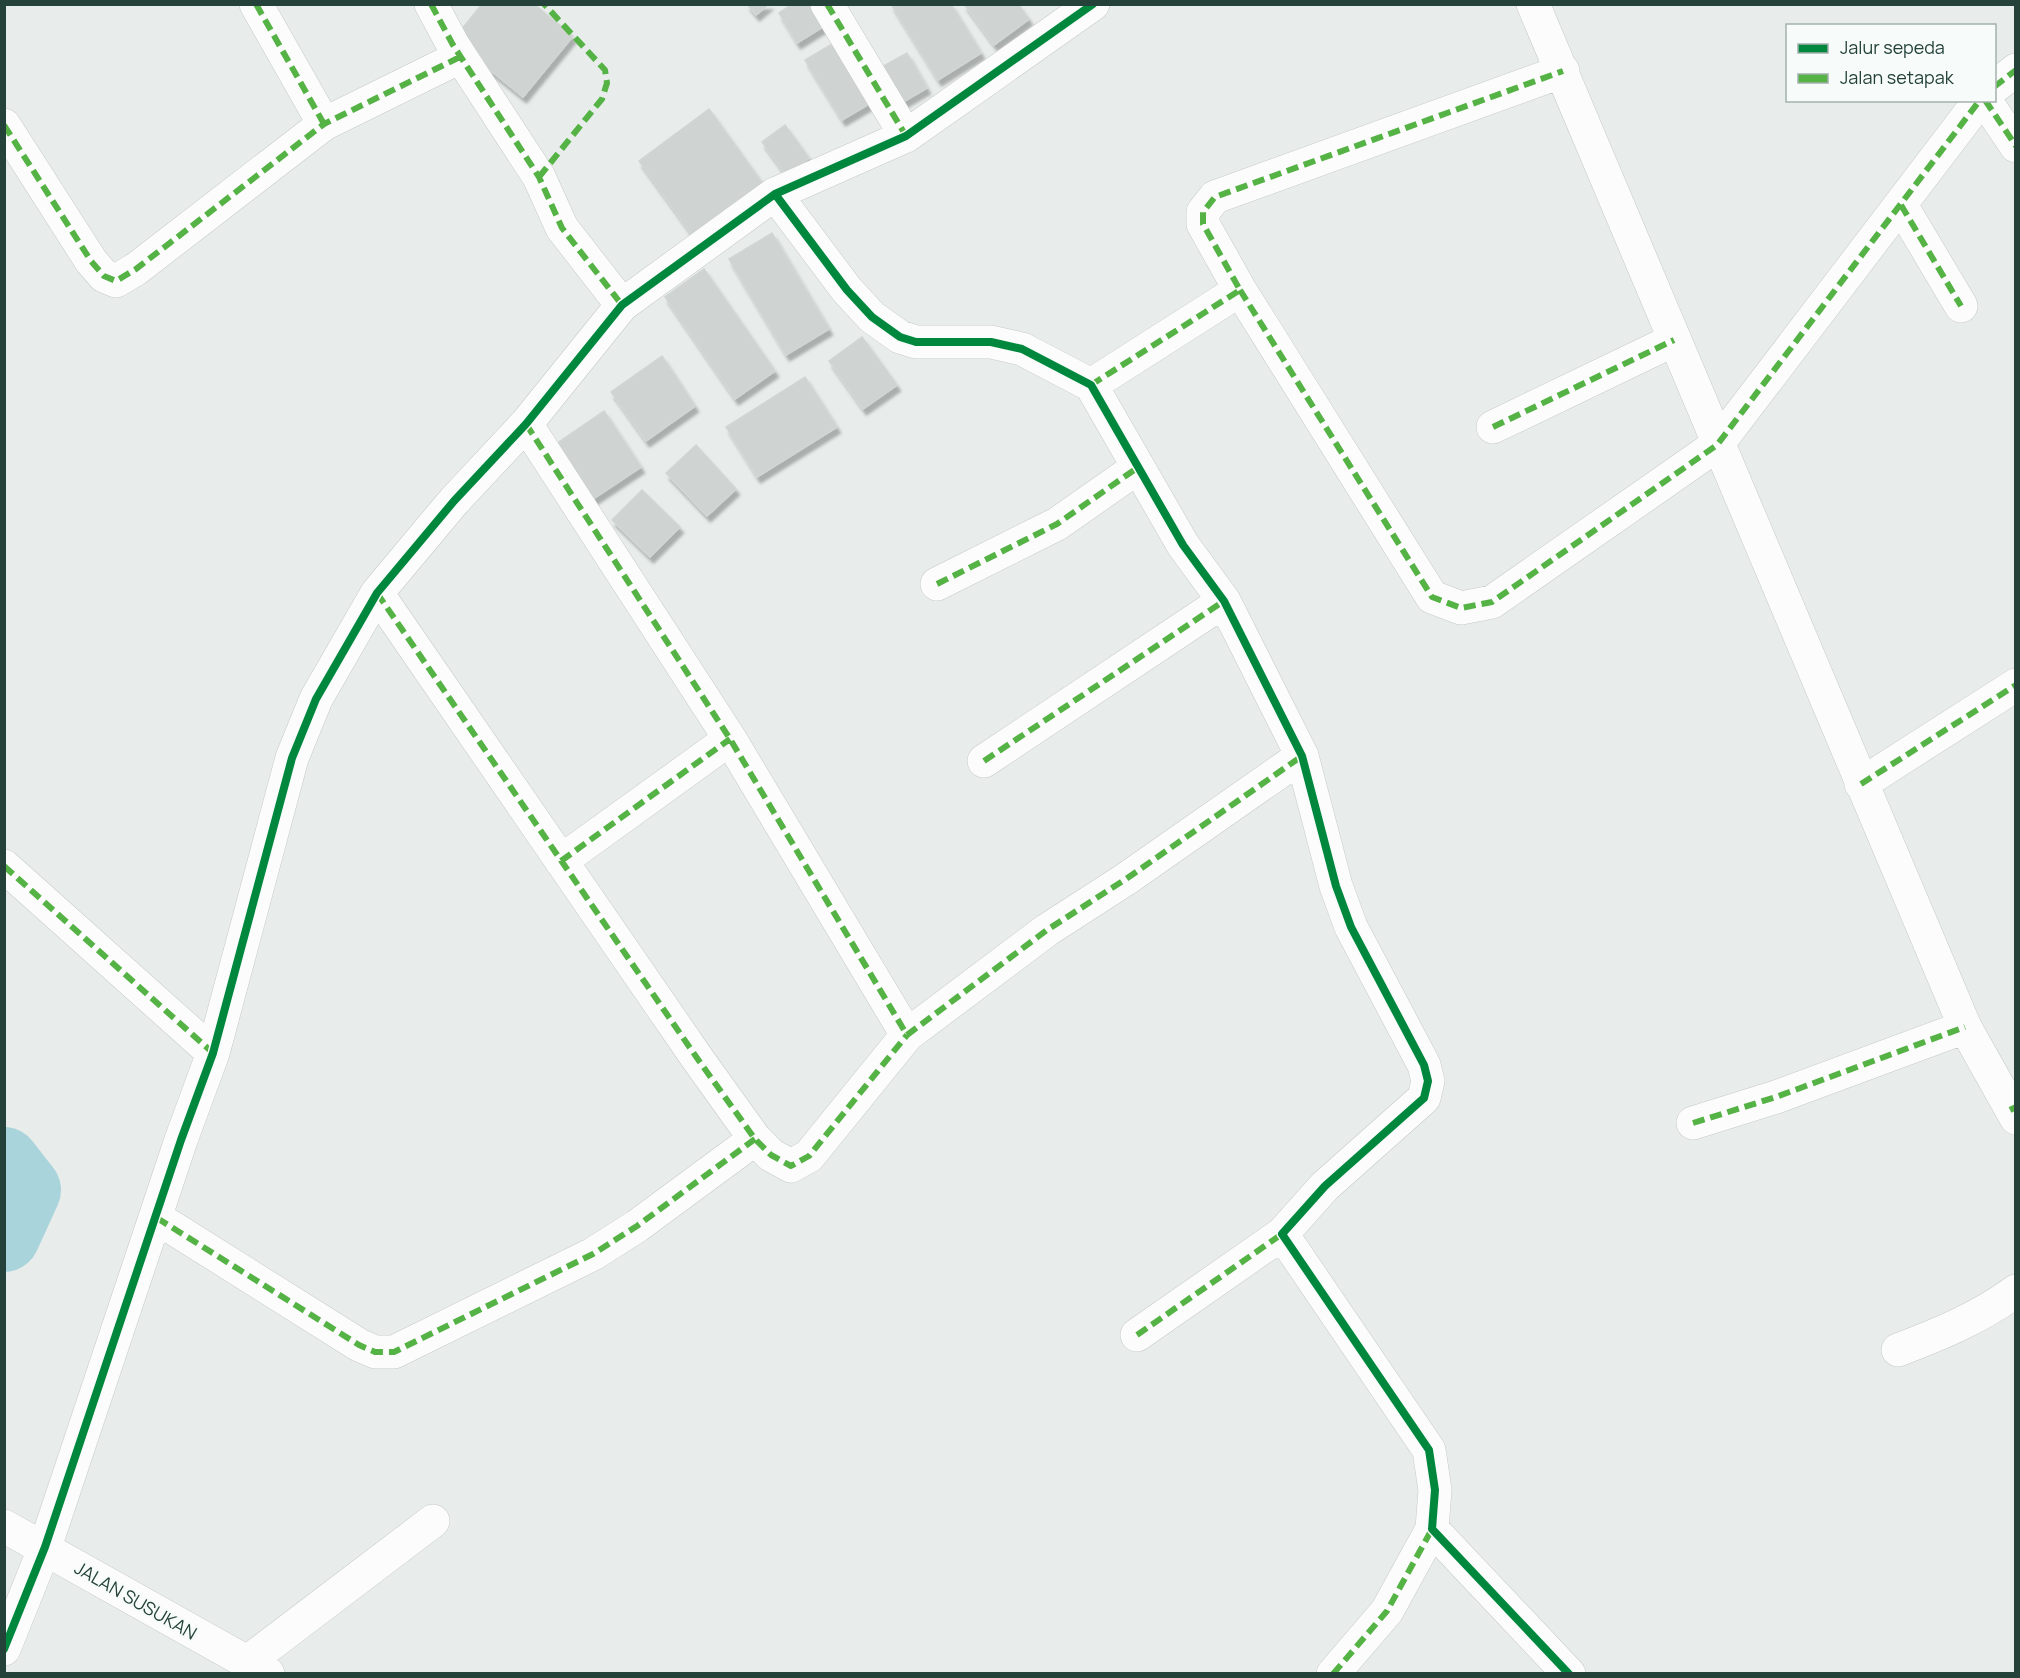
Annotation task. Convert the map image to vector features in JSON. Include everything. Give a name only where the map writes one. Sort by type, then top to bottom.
[{"type":"street","points":[[256,4],[324,124]]},
{"type":"street","points":[[431,4],[460,57],[539,177],[562,228],[622,305]]},
{"type":"street","points":[[827,4],[906,136]]},
{"type":"street","points":[[4,1649],[45,1547],[157,1218],[181,1140],[213,1053],[292,758],[316,699],[377,593],[454,501],[526,424],[622,305],[776,194],[906,136],[1093,4]]},
{"type":"street","points":[[1533,4],[1563,71],[1717,445],[1965,1027],[2014,1112]]},
{"type":"street","points":[[4,125],[90,261],[104,276],[116,281],[136,269],[324,124],[460,57]]},
{"type":"street","points":[[1996,86],[2016,70]]},
{"type":"street","points":[[1563,71],[1215,197],[1203,212],[1203,224],[1240,290],[1432,597],[1461,608],[1492,602],[1717,445],[1978,102]]},
{"type":"street","points":[[1986,102],[2016,146]]},
{"type":"street","points":[[776,194],[847,290],[872,317],[900,337],[916,342],[991,342],[1022,349],[1091,385],[1183,545],[1224,601],[1302,756],[1336,886],[1351,927],[1424,1065],[1428,1081],[1424,1098],[1332,1179],[1282,1234],[1137,1335]]},
{"type":"street","points":[[1901,205],[1961,306]]},
{"type":"street","points":[[1091,385],[1240,290]]},
{"type":"street","points":[[1492,428],[1674,340]]},
{"type":"street","points":[[526,424],[730,739],[907,1035]]},
{"type":"street","points":[[937,584],[1057,524],[1137,468]]},
{"type":"street","points":[[377,593],[756,1139],[780,1161],[791,1166],[809,1156],[907,1035],[1047,930],[1126,879],[1302,756]]},
{"type":"street","points":[[984,761],[1224,601]]},
{"type":"street","points":[[1861,784],[2016,685]]},
{"type":"street","points":[[561,861],[730,739]]},
{"type":"street","points":[[4,866],[213,1053]]},
{"type":"street","points":[[1693,1123],[1776,1098],[1965,1027]]},
{"type":"street","points":[[157,1218],[359,1345],[375,1352],[394,1352],[593,1254],[637,1226],[756,1139]]},
{"type":"street","points":[[1282,1234],[1429,1450],[1435,1490],[1432,1529],[1387,1611],[1333,1674]]},
{"type":"street","points":[[1898,1350],[1989,1311],[2016,1291]]},
{"type":"street","points":[[257,1668],[433,1521]]},
{"type":"street","name":"JALAN SUSUKAN","points":[[4,1526],[257,1668]]},
{"type":"street","points":[[1432,1529],[1569,1674]]},
{"type":"building","points":[[482,4],[534,4],[573,36],[523,97],[453,40]]},
{"type":"building","points":[[747,4],[769,4],[756,15]]},
{"type":"building","points":[[792,4],[818,4],[829,23],[797,43],[779,13]]},
{"type":"building","points":[[891,4],[951,4],[981,53],[938,80]]},
{"type":"building","points":[[964,4],[1018,4],[1029,19],[994,45]]},
{"type":"building","points":[[837,41],[874,101],[842,120],[805,60]]},
{"type":"building","points":[[907,53],[927,88],[898,105],[878,69]]},
{"type":"building","points":[[709,109],[766,188],[696,240],[639,161]]},
{"type":"building","points":[[785,125],[809,158],[786,175],[762,142]]},
{"type":"building","points":[[772,233],[829,329],[786,355],[729,259]]},
{"type":"building","points":[[704,269],[775,371],[735,399],[665,297]]},
{"type":"building","points":[[862,337],[897,385],[863,409],[829,361]]},
{"type":"building","points":[[662,356],[695,406],[646,441],[611,392]]},
{"type":"building","points":[[805,377],[837,427],[757,477],[726,427]]},
{"type":"building","points":[[604,411],[641,467],[593,499],[556,444]]},
{"type":"building","points":[[696,445],[736,489],[707,516],[666,473]]},
{"type":"building","points":[[642,490],[680,527],[650,557],[612,520]]},
{"type":"waterway","points":[[4,1163],[25,1190],[4,1236]]},
{"type":"marked path","points":[[256,4],[324,124]]},
{"type":"marked path","points":[[431,4],[453,45],[539,177],[562,228],[622,305]]},
{"type":"marked path","points":[[539,177],[602,99],[607,83],[605,70],[544,4]]},
{"type":"marked path","points":[[827,4],[906,136]]},
{"type":"marked path","points":[[4,125],[91,261],[104,276],[116,281],[136,269],[324,124],[460,57]]},
{"type":"marked path","points":[[1996,85],[2016,70]]},
{"type":"marked path","points":[[1091,385],[1240,290],[1203,224],[1203,212],[1215,197],[1563,71]]},
{"type":"marked path","points":[[1240,290],[1432,597],[1461,608],[1492,602],[1717,445],[1978,102]]},
{"type":"marked path","points":[[1986,102],[2016,146]]},
{"type":"marked path","points":[[1901,205],[1961,306]]},
{"type":"marked path","points":[[1493,427],[1674,340]]},
{"type":"marked path","points":[[526,424],[730,739],[907,1035],[1047,930],[1126,879],[1302,756]]},
{"type":"marked path","points":[[937,584],[1057,524],[1137,468]]},
{"type":"marked path","points":[[377,593],[697,1058],[755,1139],[771,1155],[791,1166],[809,1156],[907,1035]]},
{"type":"marked path","points":[[984,761],[1224,601]]},
{"type":"marked path","points":[[1861,784],[2016,685]]},
{"type":"marked path","points":[[561,861],[730,739]]},
{"type":"marked path","points":[[4,866],[213,1053]]},
{"type":"marked path","points":[[1693,1123],[1776,1097],[1965,1027]]},
{"type":"marked path","points":[[2010,1110],[2016,1107]]},
{"type":"marked path","points":[[157,1218],[359,1345],[375,1352],[394,1352],[593,1254],[637,1226],[755,1139]]},
{"type":"marked path","points":[[1137,1335],[1282,1234]]},
{"type":"marked path","points":[[1333,1674],[1387,1611],[1432,1529]]},
{"type":"cycle path","points":[[4,1649],[45,1547],[181,1140],[213,1053],[292,758],[316,699],[377,593],[454,501],[526,424],[622,305],[775,194],[906,136],[1093,4]]},
{"type":"cycle path","points":[[775,194],[847,290],[872,317],[900,337],[916,342],[991,342],[1022,349],[1091,385],[1183,545],[1224,601],[1302,756],[1336,886],[1351,927],[1424,1065],[1428,1081],[1424,1098],[1325,1186],[1282,1234],[1429,1450],[1435,1490],[1432,1529],[1569,1674]]}]
